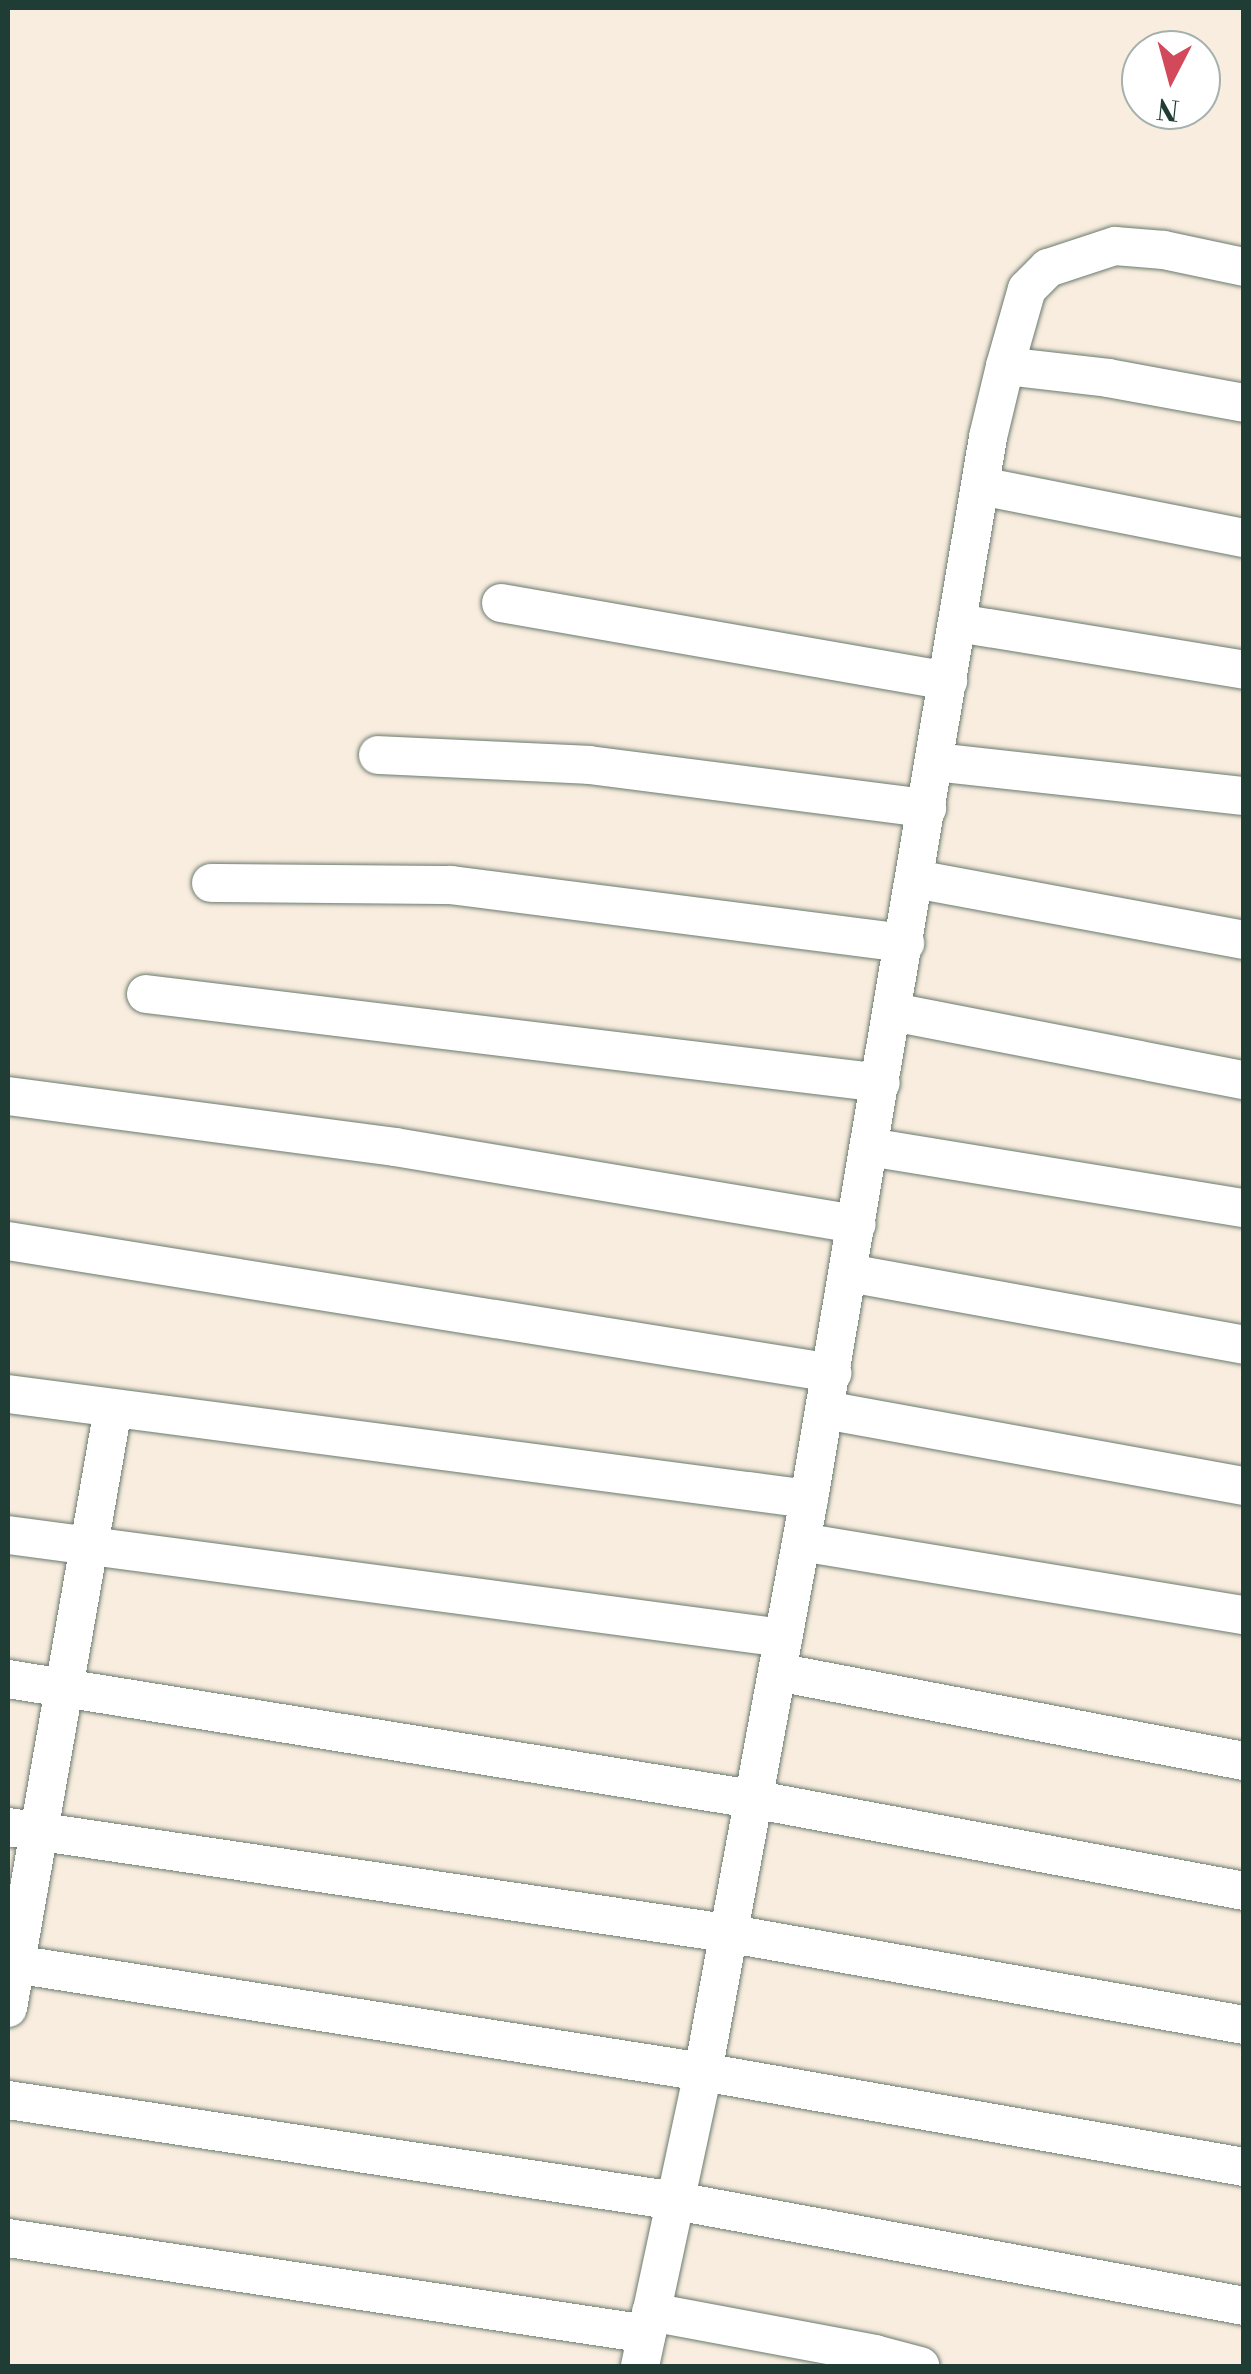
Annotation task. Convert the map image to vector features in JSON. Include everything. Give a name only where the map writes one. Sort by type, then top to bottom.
[{"type":"street","points":[[646,2338],[703,2072],[809,1500],[980,486],[1004,366],[1027,288],[1048,268],[1116,246],[1164,250],[1244,268]]},
{"type":"street","points":[[1004,366],[1108,378],[1244,403]]},
{"type":"street","points":[[980,486],[1244,538]]},
{"type":"street","points":[[501,603],[948,681]]},
{"type":"street","points":[[958,623],[1244,670]]},
{"type":"street","points":[[378,755],[589,766],[927,808]]},
{"type":"street","points":[[935,762],[1244,796]]},
{"type":"street","points":[[915,879],[1244,940]]},
{"type":"street","points":[[211,883],[451,884],[905,943]]},
{"type":"street","points":[[146,994],[881,1083]]},
{"type":"street","points":[[893,1012],[1244,1080]]},
{"type":"street","points":[[8,1096],[395,1147],[856,1224]]},
{"type":"street","points":[[870,1147],[1244,1208]]},
{"type":"street","points":[[8,1241],[832,1373]]},
{"type":"street","points":[[849,1273],[1244,1345]]},
{"type":"street","points":[[8,1394],[809,1500]]},
{"type":"street","points":[[8,2008],[24,1830],[66,1690],[114,1408]]},
{"type":"street","points":[[825,1410],[1244,1486]]},
{"type":"street","points":[[8,1535],[780,1655],[1244,1761]]},
{"type":"street","points":[[801,1542],[1244,1614]]},
{"type":"street","points":[[8,1679],[752,1799],[1244,1892]]},
{"type":"street","points":[[24,1830],[726,1933],[1244,2025]]},
{"type":"street","points":[[12,1964],[703,2072],[1244,2167]]},
{"type":"street","points":[[8,2100],[676,2201],[1244,2306]]},
{"type":"street","points":[[8,2238],[646,2338],[920,2366]]}]
